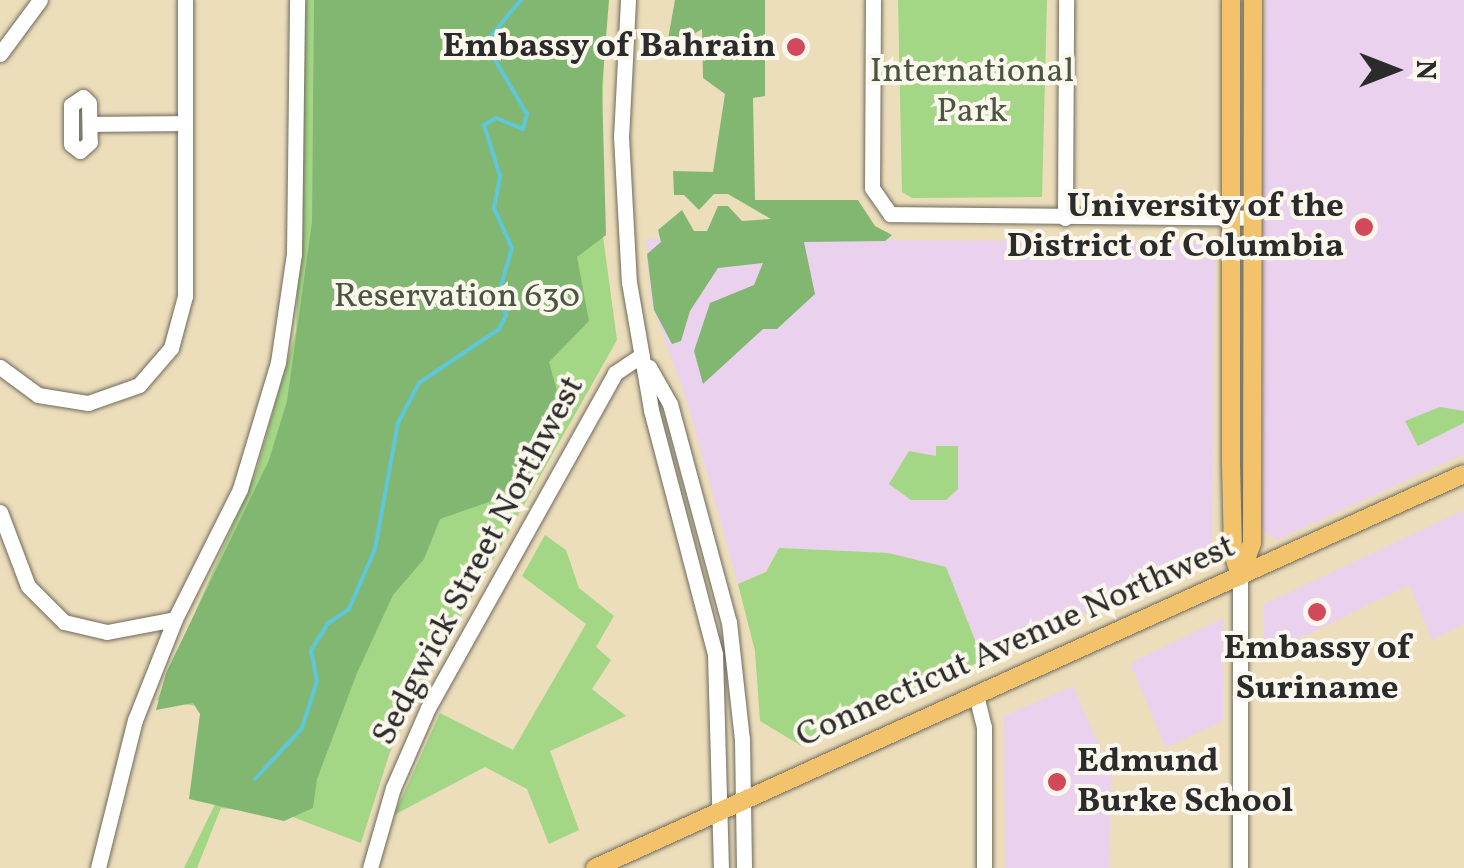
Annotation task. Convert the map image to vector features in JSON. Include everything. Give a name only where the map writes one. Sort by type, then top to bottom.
[{"type":"main road","points":[[1231,0],[1233,554],[1240,576]]},
{"type":"main road","points":[[1240,576],[1252,544],[1253,0]]},
{"type":"main road","name":"Connecticut Avenue Northwest","points":[[595,868],[1464,474]]},
{"type":"street","points":[[0,54],[40,0]]},
{"type":"street","points":[[0,367],[33,393],[82,404],[118,396],[158,370],[176,339],[184,303],[185,0]]},
{"type":"street","points":[[98,868],[126,748],[175,619],[240,489],[280,352],[295,239],[297,0]]},
{"type":"street","points":[[628,0],[622,191],[642,354],[659,442],[704,600],[719,686],[721,868]]},
{"type":"street","points":[[873,0],[872,188],[882,205],[899,218],[1251,218]]},
{"type":"street","points":[[1066,0],[1066,218]]},
{"type":"street","points":[[90,124],[184,123]]},
{"type":"street","points":[[642,354],[670,404],[724,595],[740,700],[744,868]]},
{"type":"street","name":"Sedgwick Street Northwest","points":[[370,868],[396,778],[435,696],[615,372],[642,354]]},
{"type":"street","points":[[0,512],[28,586],[64,622],[107,632],[175,619]]},
{"type":"street","points":[[1240,576],[1240,868]]},
{"type":"street","points":[[704,600],[724,595]]},
{"type":"street","points":[[976,696],[984,727],[984,868]]},
{"type":"shaded area","name":"University of the District of Columbia","points":[[1265,0],[1464,0],[1464,454],[1277,540],[1262,531]]},
{"type":"shaded area","points":[[881,231],[894,240],[1208,242],[1215,251],[1212,557],[1043,632],[1038,621],[978,649],[946,567],[888,553],[779,548],[764,572],[738,584],[687,401],[651,302],[646,239],[870,237]]},
{"type":"shaded area","points":[[1464,510],[1464,624],[1432,640],[1409,585],[1264,656],[1264,604]]},
{"type":"shaded area","points":[[1224,618],[1223,721],[1166,748],[1130,663]]},
{"type":"shaded area","name":"Edmund Burke School","points":[[1073,686],[1112,775],[1109,868],[1005,868],[1004,716]]},
{"type":"green space","name":"Reservation 630","points":[[306,0],[606,0],[599,207],[617,340],[429,673],[390,752],[361,843],[290,816],[221,808],[197,868],[184,868],[219,796],[203,707],[157,700],[256,472],[296,331]]},
{"type":"green space","name":"Reservation 630","points":[[314,0],[609,0],[602,87],[606,235],[577,257],[589,321],[549,362],[559,398],[556,425],[562,428],[534,470],[503,497],[440,519],[424,559],[393,595],[357,673],[317,779],[313,808],[284,821],[189,799],[200,714],[193,703],[156,710],[166,673],[269,460],[287,401],[312,222]]},
{"type":"green space","points":[[675,0],[765,0],[765,96],[753,98],[755,200],[858,200],[875,226],[892,235],[885,241],[804,242],[815,294],[777,329],[763,329],[703,384],[694,351],[710,303],[754,285],[763,263],[718,268],[690,311],[681,341],[672,344],[654,310],[647,254],[661,242],[658,230],[682,210],[694,231],[707,231],[718,206],[728,206],[742,221],[771,219],[728,194],[714,194],[699,210],[684,195],[674,195],[673,171],[713,172],[725,94],[703,78],[702,29],[681,42],[668,39]]},
{"type":"green space","name":"International Park","points":[[898,0],[1047,0],[1042,197],[912,198],[902,192]]},
{"type":"green space","points":[[1440,407],[1464,411],[1464,423],[1418,446],[1405,421]]},
{"type":"green space","points":[[936,446],[958,446],[958,489],[946,500],[911,500],[889,484],[909,451],[936,456]]},
{"type":"green space","points":[[545,535],[566,550],[579,588],[614,616],[596,647],[611,660],[592,689],[626,716],[550,751],[579,830],[549,844],[527,789],[485,767],[394,815],[440,713],[513,750],[586,624],[522,576]]},
{"type":"green space","points":[[779,548],[888,553],[946,567],[983,660],[800,745],[760,721],[755,651],[738,584],[766,572]]},
{"type":"waterway","points":[[255,779],[302,728],[317,681],[311,651],[327,624],[349,609],[375,549],[398,423],[419,383],[499,329],[506,315],[498,296],[512,248],[494,208],[500,176],[484,125],[496,118],[523,129],[527,114],[485,43],[521,0]]},
{"type":"place","name":"Embassy of Bahrain","points":[[796,47]]},
{"type":"place","name":"University of the District of Columbia","points":[[1364,227]]},
{"type":"place","name":"Embassy of Suriname","points":[[1317,612]]},
{"type":"place","name":"Edmund Burke School","points":[[1057,782]]}]
